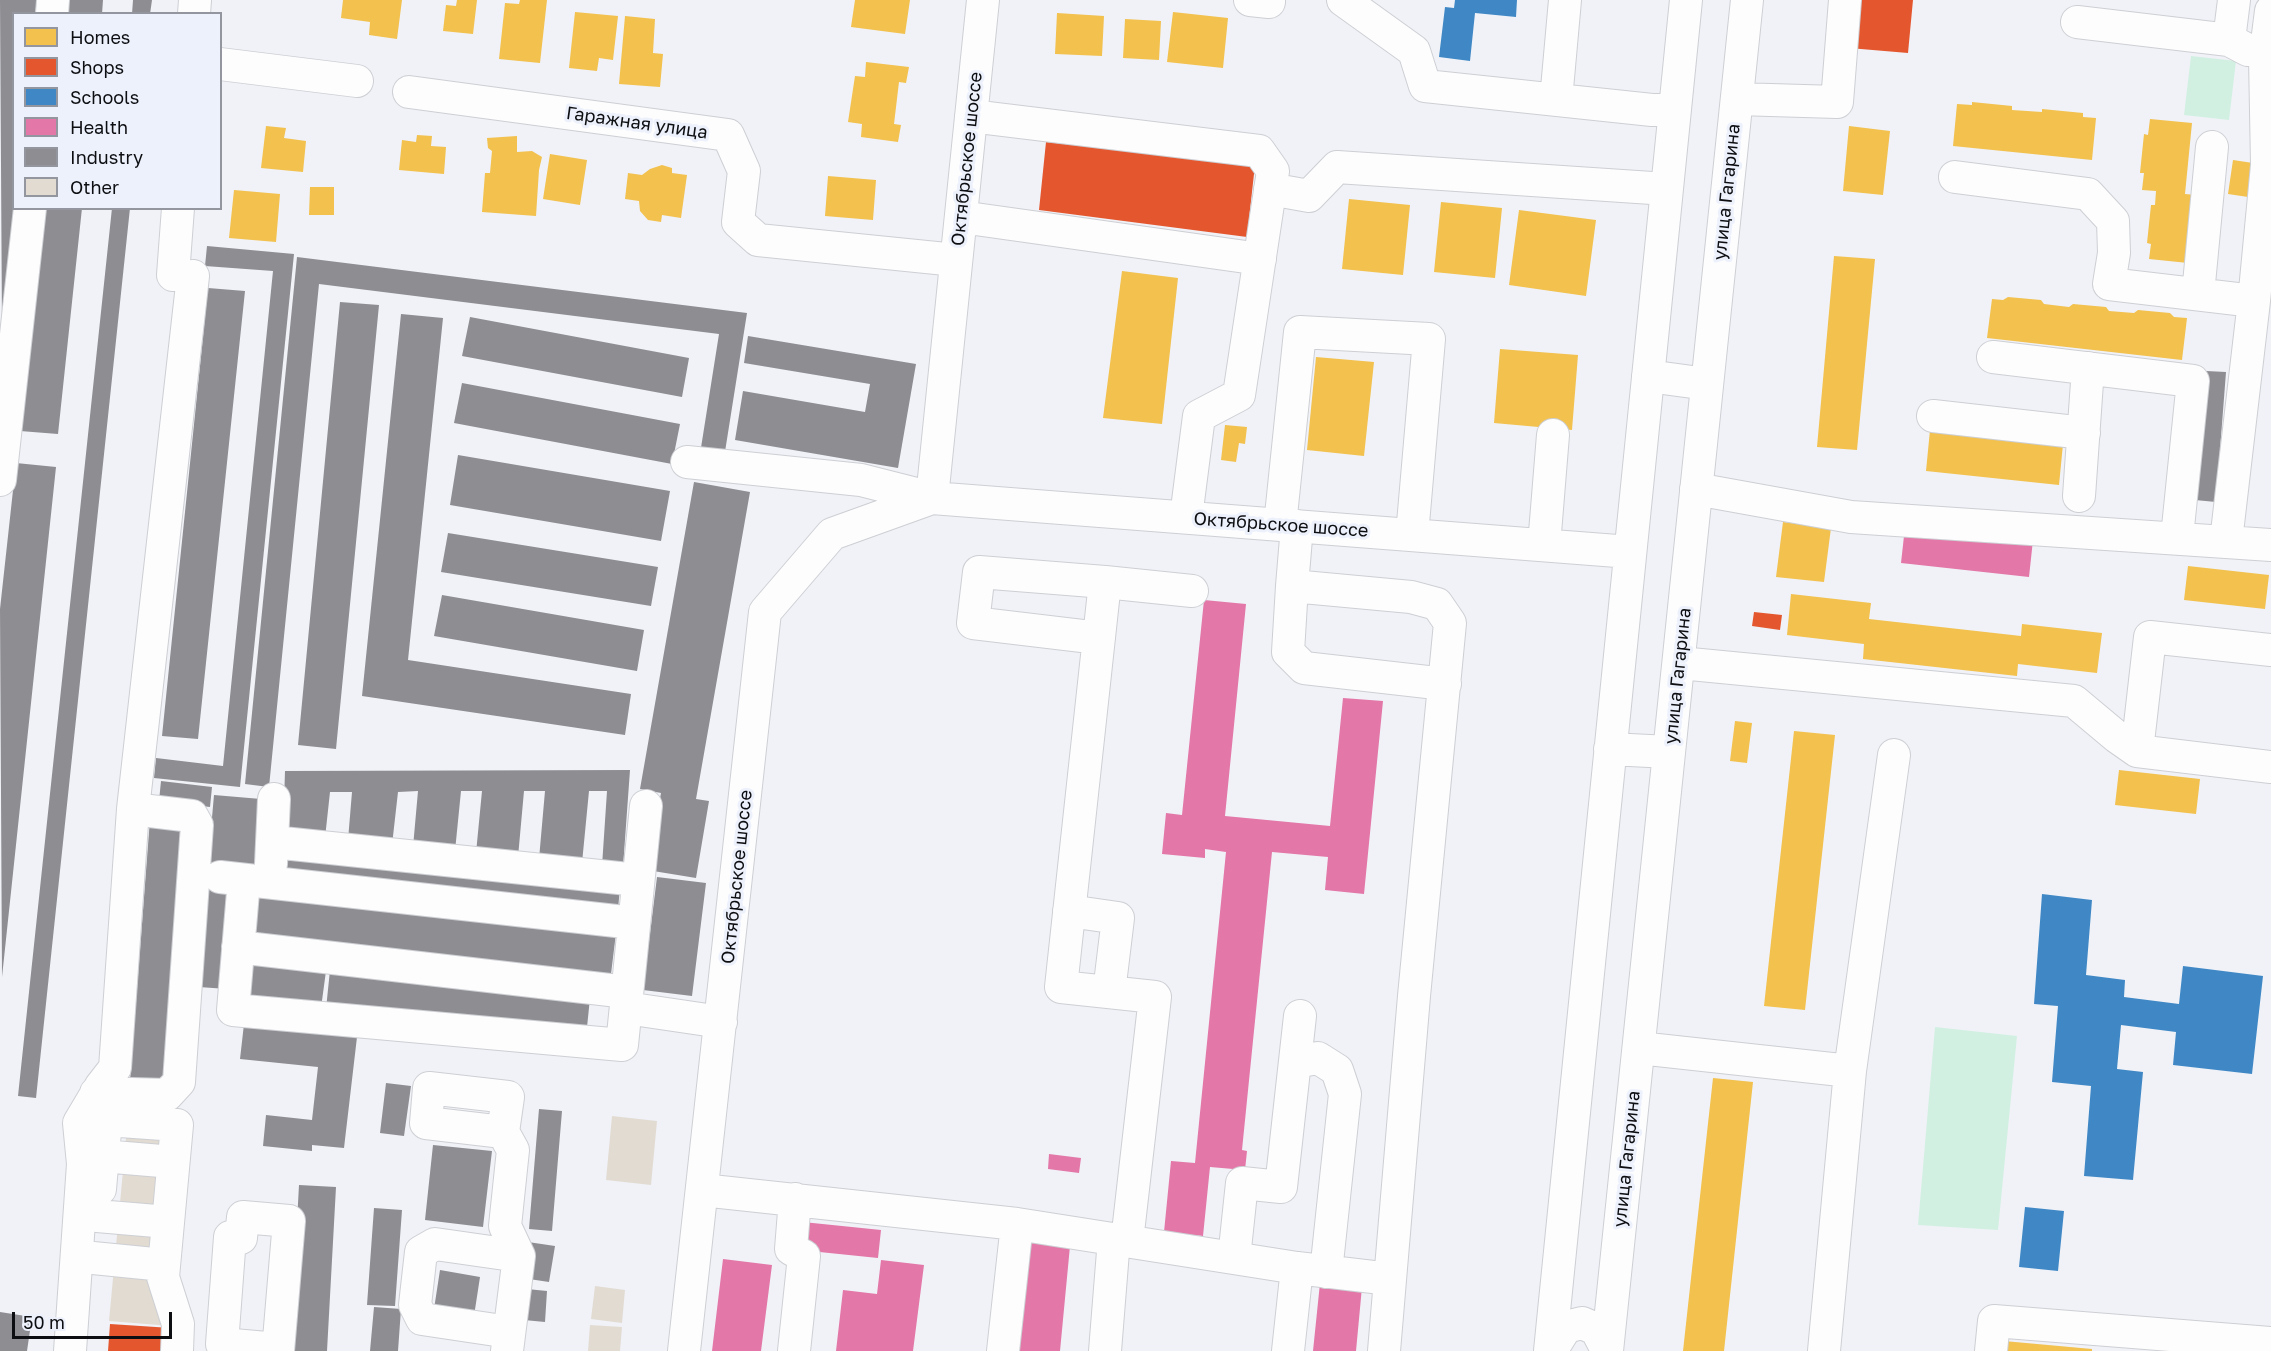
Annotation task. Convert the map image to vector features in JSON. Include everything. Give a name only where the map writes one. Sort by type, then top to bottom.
[{"type":"street","name":"Октябрьское шоссе","points":[[932,498],[983,0]]},
{"type":"street","points":[[1250,0],[1269,2],[1269,0]]},
{"type":"street","points":[[1343,0],[1414,51],[1425,86],[1652,110],[1675,110]]},
{"type":"street","points":[[1556,100],[1565,0]]},
{"type":"street","points":[[1550,1351],[1686,0]]},
{"type":"street","name":"улица Гагарина","points":[[1607,1351],[1747,0]]},
{"type":"street","points":[[1737,99],[1837,102],[1845,0]]},
{"type":"street","points":[[2229,40],[2234,0]]},
{"type":"street","points":[[2226,542],[2267,165],[2265,58],[2271,11]]},
{"type":"street","points":[[2077,22],[2229,40],[2265,58]]},
{"type":"street","points":[[222,64],[357,81]]},
{"type":"street","name":"Гаражная улица","points":[[409,92],[728,135],[744,171],[738,222],[758,240],[956,260]]},
{"type":"street","points":[[971,116],[1259,151],[1273,171],[1239,395],[1199,416],[1186,517]]},
{"type":"street","points":[[2198,294],[2212,147]]},
{"type":"street","points":[[1270,189],[1309,196],[1337,167],[1667,189]]},
{"type":"street","points":[[1955,177],[2088,194],[2113,221],[2114,253],[2109,284],[2254,301]]},
{"type":"street","points":[[0,480],[30,210]]},
{"type":"street","points":[[70,1351],[83,1164],[78,1123],[96,1093],[115,1068],[133,809],[183,276],[178,210]]},
{"type":"street","points":[[961,217],[1260,259]]},
{"type":"street","points":[[1412,535],[1429,339],[1300,332],[1288,525],[1292,586],[1288,652],[1304,668],[1445,684]]},
{"type":"street","points":[[1993,357],[2193,381],[2178,537]]},
{"type":"street","points":[[2079,496],[2088,368]]},
{"type":"street","points":[[1648,376],[1707,384]]},
{"type":"street","points":[[1933,416],[2084,433]]},
{"type":"street","points":[[1544,545],[1553,435]]},
{"type":"street","points":[[687,462],[861,480],[932,498]]},
{"type":"street","points":[[1696,489],[1851,516],[2271,545]]},
{"type":"street","name":"Октябрьское шоссе","points":[[684,1351],[765,612],[832,534],[932,498],[1630,552]]},
{"type":"street","points":[[1099,638],[973,623],[979,572],[1192,591]]},
{"type":"street","points":[[1105,582],[1061,987],[1155,997],[1105,1351]]},
{"type":"street","points":[[1292,586],[1411,597],[1437,604],[1450,623],[1414,996],[1384,1351]]},
{"type":"street","points":[[2137,751],[2150,637],[2271,650]]},
{"type":"street","points":[[1680,663],[2074,701],[2137,751],[2271,767]]},
{"type":"street","points":[[1610,748],[1669,752]]},
{"type":"street","points":[[1824,1351],[1850,1071],[1894,755]]},
{"type":"street","points":[[274,799],[273,842],[244,880],[233,1010],[622,1045],[646,806]]},
{"type":"street","points":[[96,1093],[167,1095],[180,1082],[197,825],[192,816],[133,809]]},
{"type":"street","points":[[273,842],[638,880]]},
{"type":"street","points":[[244,880],[634,923]]},
{"type":"street","points":[[1069,911],[1118,918],[1109,992]]},
{"type":"street","points":[[238,946],[627,1000],[721,1022]]},
{"type":"street","points":[[1234,1258],[1242,1183],[1281,1187],[1300,1016]]},
{"type":"street","points":[[1639,1048],[1850,1071]]},
{"type":"street","points":[[1288,1351],[1312,1270],[1345,1094],[1337,1070],[1318,1058],[1295,1062]]},
{"type":"street","points":[[503,1132],[513,1150],[505,1226],[519,1256],[508,1342],[422,1319],[415,1305],[421,1252],[435,1244],[519,1256]]},
{"type":"street","points":[[702,1190],[1017,1224],[1312,1270],[1390,1279]]},
{"type":"street","points":[[99,1197],[169,1203]]},
{"type":"street","points":[[99,1197],[169,1203]]},
{"type":"street","points":[[99,1197],[169,1203]]},
{"type":"street","points":[[84,1351],[99,1197]]},
{"type":"street","points":[[794,1351],[804,1256],[791,1249],[795,1199]]},
{"type":"street","points":[[169,1203],[163,1277],[178,1324],[177,1351]]},
{"type":"street","points":[[1003,1351],[1017,1224]]},
{"type":"street","points":[[1991,1351],[1994,1321],[2271,1343]]},
{"type":"street","points":[[1550,1351],[1566,1327],[1582,1323],[1596,1329],[1607,1351]]},
{"type":"green space","points":[[2191,56],[2236,61],[2229,120],[2184,115]]},
{"type":"green space","points":[[1935,1027],[2017,1036],[1998,1230],[1918,1225]]},
{"type":"building: Homes","points":[[343,0],[402,0],[397,39],[369,35],[370,22],[341,18]]},
{"type":"building: Homes","points":[[457,0],[477,0],[473,34],[443,31],[446,5],[456,6]]},
{"type":"building: Homes","points":[[520,0],[547,0],[540,63],[499,59],[505,3],[519,4]]},
{"type":"building: Homes","points":[[855,0],[910,0],[905,34],[851,27]]},
{"type":"building: Homes","points":[[575,12],[618,16],[613,60],[599,58],[597,71],[569,68]]},
{"type":"building: Homes","points":[[1173,12],[1228,18],[1223,68],[1167,62]]},
{"type":"building: Homes","points":[[1057,13],[1104,16],[1102,56],[1055,54]]},
{"type":"building: Homes","points":[[625,16],[655,19],[653,53],[663,54],[660,87],[619,84]]},
{"type":"building: Homes","points":[[1125,19],[1161,21],[1159,60],[1123,58]]},
{"type":"building: Homes","points":[[866,62],[909,67],[906,83],[899,82],[894,124],[901,125],[898,142],[861,137],[862,124],[848,122],[855,76],[865,77]]},
{"type":"building: Homes","points":[[1972,102],[2012,106],[2012,110],[2042,112],[2042,109],[2083,113],[2083,117],[2096,118],[2092,160],[1953,146],[1957,104],[1972,105]]},
{"type":"building: Homes","points":[[2150,119],[2192,123],[2185,194],[2196,195],[2188,263],[2149,259],[2151,244],[2147,243],[2151,205],[2155,205],[2156,191],[2142,190],[2144,173],[2140,173],[2144,134],[2148,135]]},
{"type":"building: Homes","points":[[266,126],[286,128],[284,138],[306,141],[303,172],[261,168]]},
{"type":"building: Homes","points":[[1849,126],[1890,131],[1883,195],[1843,191]]},
{"type":"building: Homes","points":[[417,135],[432,136],[431,146],[446,147],[444,174],[399,170],[402,140],[416,142]]},
{"type":"building: Homes","points":[[517,136],[517,152],[532,151],[542,157],[536,216],[482,212],[485,173],[490,173],[492,151],[488,148],[487,138]]},
{"type":"building: Homes","points":[[550,154],[587,160],[580,205],[543,199]]},
{"type":"building: Homes","points":[[2233,160],[2253,163],[2248,197],[2228,194]]},
{"type":"building: Homes","points":[[662,165],[672,168],[672,173],[687,175],[681,218],[662,215],[661,222],[648,220],[640,211],[639,201],[625,199],[628,173],[642,175]]},
{"type":"building: Homes","points":[[828,176],[876,180],[873,220],[825,216]]},
{"type":"building: Homes","points":[[310,187],[334,187],[334,215],[309,215]]},
{"type":"building: Homes","points":[[234,190],[280,194],[276,242],[229,238]]},
{"type":"building: Homes","points":[[1349,199],[1410,205],[1403,275],[1342,269]]},
{"type":"building: Homes","points":[[1441,202],[1502,208],[1495,278],[1434,272]]},
{"type":"building: Homes","points":[[1519,210],[1596,220],[1586,296],[1509,285]]},
{"type":"building: Homes","points":[[1834,256],[1875,259],[1857,450],[1817,447]]},
{"type":"building: Homes","points":[[1122,271],[1178,278],[1162,424],[1103,418]]},
{"type":"building: Homes","points":[[2008,297],[2041,300],[2044,304],[2069,307],[2073,304],[2106,307],[2109,311],[2134,313],[2138,310],[2170,313],[2174,317],[2187,318],[2182,360],[1987,338],[1992,299],[2003,300]]},
{"type":"building: Homes","points":[[1500,349],[1578,355],[1572,430],[1494,423]]},
{"type":"building: Homes","points":[[1316,357],[1374,362],[1364,456],[1307,450]]},
{"type":"building: Homes","points":[[1225,425],[1247,427],[1245,444],[1239,443],[1236,462],[1221,460]]},
{"type":"building: Homes","points":[[1930,430],[2063,444],[2059,485],[1926,471]]},
{"type":"building: Homes","points":[[1783,522],[1831,528],[1824,582],[1776,577]]},
{"type":"building: Homes","points":[[2188,566],[2269,575],[2265,609],[2184,600]]},
{"type":"building: Homes","points":[[1791,594],[1871,603],[1869,619],[2021,636],[2022,624],[2102,633],[2097,673],[2018,664],[2017,676],[1863,659],[1864,644],[1787,635]]},
{"type":"building: Homes","points":[[1735,721],[1752,723],[1747,763],[1730,761]]},
{"type":"building: Homes","points":[[1794,731],[1835,735],[1805,1010],[1764,1006]]},
{"type":"building: Homes","points":[[2119,770],[2200,779],[2196,814],[2115,805]]},
{"type":"building: Homes","points":[[1713,1078],[1753,1082],[1724,1351],[1683,1351]]},
{"type":"building: Homes","points":[[2004,1341],[2092,1349],[2092,1351],[2003,1351]]},
{"type":"building: Shops","points":[[1854,0],[1913,0],[1908,53],[1849,48]]},
{"type":"building: Shops","points":[[1046,142],[1255,165],[1247,237],[1039,210]]},
{"type":"building: Shops","points":[[1754,612],[1782,615],[1780,630],[1752,626]]},
{"type":"building: Shops","points":[[110,1324],[171,1328],[169,1351],[108,1351]]},
{"type":"building: Schools","points":[[1455,0],[1517,0],[1516,17],[1475,13],[1470,61],[1439,57],[1445,7],[1454,8]]},
{"type":"building: Schools","points":[[2042,894],[2092,900],[2086,975],[2125,980],[2124,997],[2179,1004],[2183,966],[2263,976],[2252,1074],[2173,1065],[2176,1032],[2121,1025],[2117,1069],[2143,1072],[2133,1180],[2084,1176],[2091,1086],[2052,1082],[2058,1006],[2034,1004]]},
{"type":"building: Schools","points":[[2025,1207],[2064,1211],[2058,1271],[2019,1267]]},
{"type":"building: Health","points":[[1905,527],[2033,540],[2029,577],[1901,563]]},
{"type":"building: Health","points":[[1204,600],[1246,604],[1225,816],[1330,826],[1343,698],[1383,701],[1364,894],[1325,890],[1328,857],[1272,852],[1242,1150],[1247,1151],[1245,1170],[1210,1167],[1203,1236],[1164,1232],[1171,1161],[1195,1163],[1226,852],[1205,849],[1205,858],[1162,854],[1166,813],[1182,815]]},
{"type":"building: Health","points":[[1049,1154],[1081,1158],[1079,1173],[1048,1169]]},
{"type":"building: Health","points":[[803,1222],[881,1230],[878,1258],[800,1250]]},
{"type":"building: Health","points":[[1030,1242],[1070,1246],[1060,1351],[1018,1351]]},
{"type":"building: Health","points":[[723,1259],[772,1265],[761,1351],[712,1351]]},
{"type":"building: Health","points":[[881,1260],[924,1265],[913,1351],[836,1351],[843,1290],[877,1294]]},
{"type":"building: Health","points":[[1320,1283],[1362,1287],[1356,1351],[1313,1351]]},
{"type":"building: Industry","points":[[0,0],[37,0],[35,12],[12,12],[12,210],[14,210],[2,329]]},
{"type":"building: Industry","points":[[65,0],[103,0],[102,12],[64,12]]},
{"type":"building: Industry","points":[[133,0],[152,0],[150,12],[132,12]]},
{"type":"building: Industry","points":[[44,210],[82,210],[58,434],[20,431]]},
{"type":"building: Industry","points":[[112,210],[130,210],[36,1098],[18,1096]]},
{"type":"building: Industry","points":[[207,246],[294,254],[240,787],[154,778],[156,758],[223,766],[273,271],[205,266]]},
{"type":"building: Industry","points":[[297,257],[747,313],[724,458],[700,454],[719,334],[319,284],[269,787],[245,784]]},
{"type":"building: Industry","points":[[208,288],[245,291],[198,739],[162,736]]},
{"type":"building: Industry","points":[[340,302],[379,305],[336,749],[298,745]]},
{"type":"building: Industry","points":[[401,314],[443,318],[408,660],[631,694],[625,735],[362,696]]},
{"type":"building: Industry","points":[[470,317],[689,358],[682,397],[462,356]]},
{"type":"building: Industry","points":[[748,336],[916,364],[898,468],[735,440],[743,391],[865,412],[870,384],[744,363]]},
{"type":"building: Industry","points":[[2206,371],[2226,372],[2216,502],[2195,500]]},
{"type":"building: Industry","points":[[462,383],[680,424],[672,464],[454,423]]},
{"type":"building: Industry","points":[[458,455],[670,491],[661,541],[450,505]]},
{"type":"building: Industry","points":[[16,463],[56,467],[2,977],[0,609]]},
{"type":"building: Industry","points":[[694,482],[750,492],[696,799],[709,801],[696,878],[647,870],[661,793],[640,789]]},
{"type":"building: Industry","points":[[448,533],[658,567],[651,606],[441,572]]},
{"type":"building: Industry","points":[[442,595],[644,630],[637,671],[434,636]]},
{"type":"building: Industry","points":[[630,770],[623,867],[602,866],[607,791],[589,791],[582,863],[539,859],[545,791],[524,791],[518,857],[476,853],[482,791],[461,791],[455,851],[413,847],[418,791],[398,792],[392,845],[348,840],[352,792],[330,792],[325,838],[283,834],[285,771]]},
{"type":"building: Industry","points":[[161,781],[212,787],[210,807],[159,801]]},
{"type":"building: Industry","points":[[214,795],[261,799],[256,867],[208,863]]},
{"type":"building: Industry","points":[[150,819],[191,822],[171,1084],[130,1081]]},
{"type":"building: Industry","points":[[282,854],[620,888],[618,909],[280,876]]},
{"type":"building: Industry","points":[[657,877],[706,883],[692,996],[643,990]]},
{"type":"building: Industry","points":[[207,889],[235,891],[227,989],[199,987]]},
{"type":"building: Industry","points":[[247,894],[616,933],[611,974],[242,934]]},
{"type":"building: Industry","points":[[251,961],[326,971],[321,1008],[247,999]]},
{"type":"building: Industry","points":[[330,970],[590,998],[586,1037],[326,1009]]},
{"type":"building: Industry","points":[[244,1024],[357,1037],[344,1148],[312,1145],[312,1151],[263,1146],[266,1115],[312,1120],[318,1067],[240,1059]]},
{"type":"building: Industry","points":[[386,1083],[411,1086],[404,1136],[380,1133]]},
{"type":"building: Industry","points":[[539,1109],[562,1111],[552,1231],[529,1229]]},
{"type":"building: Industry","points":[[433,1145],[492,1151],[483,1227],[425,1220]]},
{"type":"building: Industry","points":[[299,1185],[336,1187],[327,1351],[290,1351]]},
{"type":"building: Industry","points":[[374,1208],[402,1210],[395,1306],[367,1305]]},
{"type":"building: Industry","points":[[528,1242],[555,1246],[549,1282],[529,1279]]},
{"type":"building: Industry","points":[[440,1270],[480,1277],[474,1316],[434,1309]]},
{"type":"building: Industry","points":[[527,1289],[547,1291],[545,1322],[524,1320]]},
{"type":"building: Industry","points":[[374,1307],[401,1309],[398,1351],[370,1351]]},
{"type":"building: Industry","points":[[0,1312],[32,1317],[27,1351],[0,1351]]},
{"type":"building: Other","points":[[129,1106],[168,1110],[171,1326],[109,1321]]},
{"type":"building: Other","points":[[612,1116],[657,1121],[651,1185],[606,1180]]},
{"type":"building: Other","points":[[595,1286],[625,1290],[622,1323],[591,1319]]},
{"type":"building: Other","points":[[590,1325],[622,1327],[620,1351],[588,1351]]}]
